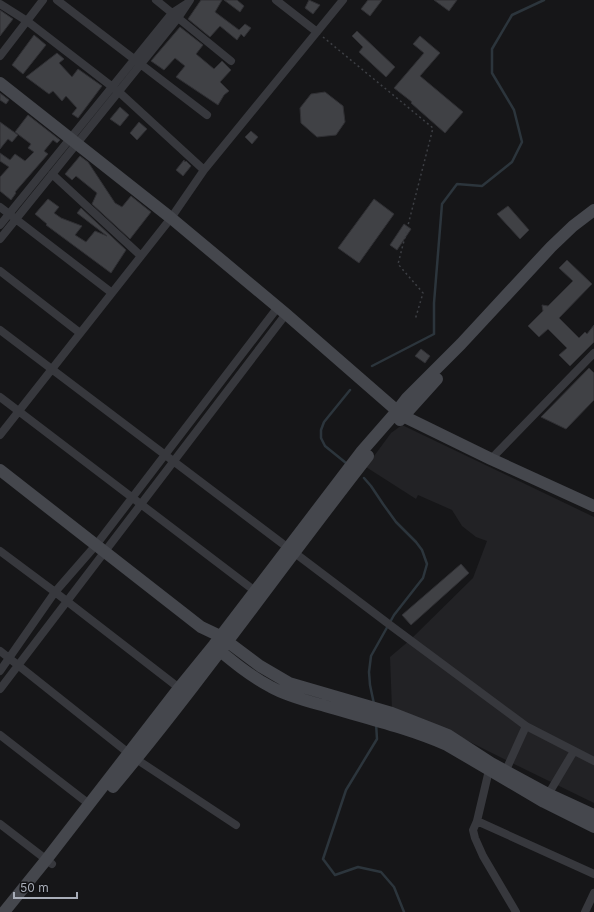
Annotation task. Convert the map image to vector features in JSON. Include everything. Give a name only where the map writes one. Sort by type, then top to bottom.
[{"type":"street","points":[[0,56],[43,0]]},
{"type":"street","points":[[56,0],[207,115]]},
{"type":"street","points":[[156,0],[231,61]]},
{"type":"street","points":[[276,0],[317,32]]},
{"type":"street","points":[[0,435],[171,218],[204,170],[343,0]]},
{"type":"street","points":[[0,225],[74,141],[175,16],[190,1]]},
{"type":"street","points":[[0,4],[27,21],[115,89],[204,170]]},
{"type":"street","points":[[0,83],[171,218],[282,310],[400,413],[491,459],[594,506]]},
{"type":"street","points":[[0,239],[52,174],[74,141]]},
{"type":"street","points":[[52,174],[141,256]]},
{"type":"street","points":[[0,207],[112,293]]},
{"type":"street","points":[[523,282],[556,242],[573,226],[594,210]]},
{"type":"street","points":[[4,912],[49,862],[109,791],[133,756],[365,453],[400,413],[408,398],[523,282],[594,220]]},
{"type":"street","points":[[0,271],[80,333]]},
{"type":"street","points":[[0,689],[67,601],[133,498],[165,455],[282,310]]},
{"type":"street","points":[[0,671],[10,659],[55,592],[101,548],[141,504],[174,461],[282,310]]},
{"type":"street","points":[[0,330],[526,726],[594,761]]},
{"type":"street","points":[[491,459],[593,357]]},
{"type":"street","points":[[0,397],[255,591]]},
{"type":"street","points":[[0,470],[221,643],[289,683],[363,704],[391,719]]},
{"type":"street","points":[[221,643],[255,591],[291,550]]},
{"type":"street","points":[[0,551],[183,691]]},
{"type":"street","points":[[221,643],[248,673],[271,688],[363,717],[391,719],[428,726],[448,735],[490,766],[502,779],[546,798],[594,815]]},
{"type":"street","points":[[0,651],[133,756],[236,825]]},
{"type":"street","points":[[506,770],[526,726]]},
{"type":"street","points":[[0,735],[89,804]]},
{"type":"street","points":[[546,798],[574,751]]},
{"type":"street","points":[[14,912],[89,804],[133,756]]},
{"type":"street","points":[[490,766],[506,770],[546,798],[594,827]]},
{"type":"street","points":[[490,766],[477,820],[473,830],[483,856],[516,912]]},
{"type":"street","points":[[477,820],[594,874]]},
{"type":"street","points":[[0,824],[49,862]]},
{"type":"street","points":[[585,912],[594,893]]},
{"type":"path","points":[[317,32],[433,128],[398,264],[423,293],[416,320]]},
{"type":"shaded area","points":[[402,425],[594,517],[594,803],[440,727],[392,710],[390,657],[410,640],[473,578],[487,541],[476,537],[462,526],[452,510],[418,495],[416,499],[366,467],[391,433]]},
{"type":"building","points":[[201,0],[222,0],[215,12],[239,30],[245,24],[251,28],[244,37],[241,34],[237,40],[220,26],[210,37],[188,19]]},
{"type":"building","points":[[224,0],[237,0],[244,6],[240,12]]},
{"type":"building","points":[[309,0],[320,5],[313,14],[305,8]]},
{"type":"building","points":[[368,0],[382,0],[370,16],[361,9]]},
{"type":"building","points":[[434,0],[457,0],[449,11]]},
{"type":"building","points":[[0,10],[13,19],[0,36]]},
{"type":"building","points":[[180,27],[203,45],[196,54],[214,69],[222,61],[231,70],[220,82],[229,91],[224,95],[218,105],[176,77],[185,66],[175,58],[164,70],[151,61]]},
{"type":"building","points":[[357,31],[395,67],[386,77],[359,52],[363,47],[352,36]]},
{"type":"building","points":[[34,35],[46,45],[23,74],[12,65]]},
{"type":"building","points":[[420,36],[440,53],[420,76],[463,112],[445,133],[411,103],[412,102],[394,88],[424,53],[413,44]]},
{"type":"building","points":[[57,53],[64,59],[59,63],[72,77],[78,69],[102,86],[78,118],[72,114],[77,108],[66,96],[62,101],[53,91],[49,94],[26,77]]},
{"type":"building","points":[[325,92],[343,106],[345,122],[336,135],[317,137],[301,123],[300,108],[311,94]]},
{"type":"building","points":[[0,93],[9,100],[6,104],[0,100]]},
{"type":"building","points":[[120,107],[129,115],[120,126],[110,119]]},
{"type":"building","points":[[28,115],[60,140],[57,143],[53,140],[44,151],[48,154],[15,192],[16,193],[11,200],[0,191],[0,177],[9,167],[0,161],[0,153],[10,160],[15,154],[25,161],[34,152],[28,148],[31,144],[15,132]]},
{"type":"building","points":[[0,122],[18,135],[12,142],[8,139],[0,149]]},
{"type":"building","points":[[139,122],[147,129],[137,140],[130,133]]},
{"type":"building","points":[[251,131],[258,137],[252,144],[245,137]]},
{"type":"building","points":[[80,156],[88,162],[115,203],[122,207],[131,196],[151,212],[130,239],[92,204],[97,193],[76,176],[72,180],[65,174]]},
{"type":"building","points":[[184,160],[191,166],[183,176],[176,170]]},
{"type":"building","points":[[48,199],[59,207],[54,213],[61,218],[82,226],[75,235],[86,242],[95,231],[107,236],[77,213],[81,208],[126,250],[111,273],[46,225],[47,224],[35,214]]},
{"type":"building","points":[[374,199],[394,214],[359,263],[338,248]]},
{"type":"building","points":[[508,206],[529,230],[520,239],[497,214]]},
{"type":"building","points":[[404,224],[411,229],[397,250],[390,245]]},
{"type":"building","points":[[567,260],[592,284],[559,318],[579,338],[585,332],[587,334],[594,325],[594,342],[570,366],[559,355],[567,348],[548,329],[539,337],[528,326],[543,311],[542,305],[548,306],[573,281],[559,268]]},
{"type":"building","points":[[421,349],[430,356],[425,363],[415,356]]},
{"type":"building","points":[[589,368],[594,373],[594,400],[566,429],[541,417]]},
{"type":"building","points":[[461,564],[469,573],[411,625],[402,615]]},
{"type":"waterway","points":[[372,366],[434,334],[434,303],[442,204],[457,184],[482,186],[512,162],[522,142],[514,110],[492,73],[492,49],[512,15],[544,0]]},
{"type":"waterway","points":[[346,463],[325,446],[321,438],[321,430],[324,422],[350,390]]},
{"type":"waterway","points":[[364,478],[396,522],[422,550],[427,564],[423,578],[394,615],[371,656],[369,672],[374,704]]},
{"type":"waterway","points":[[376,723],[377,739],[346,790],[323,859],[335,875],[358,867],[381,872],[394,887],[404,912]]}]
